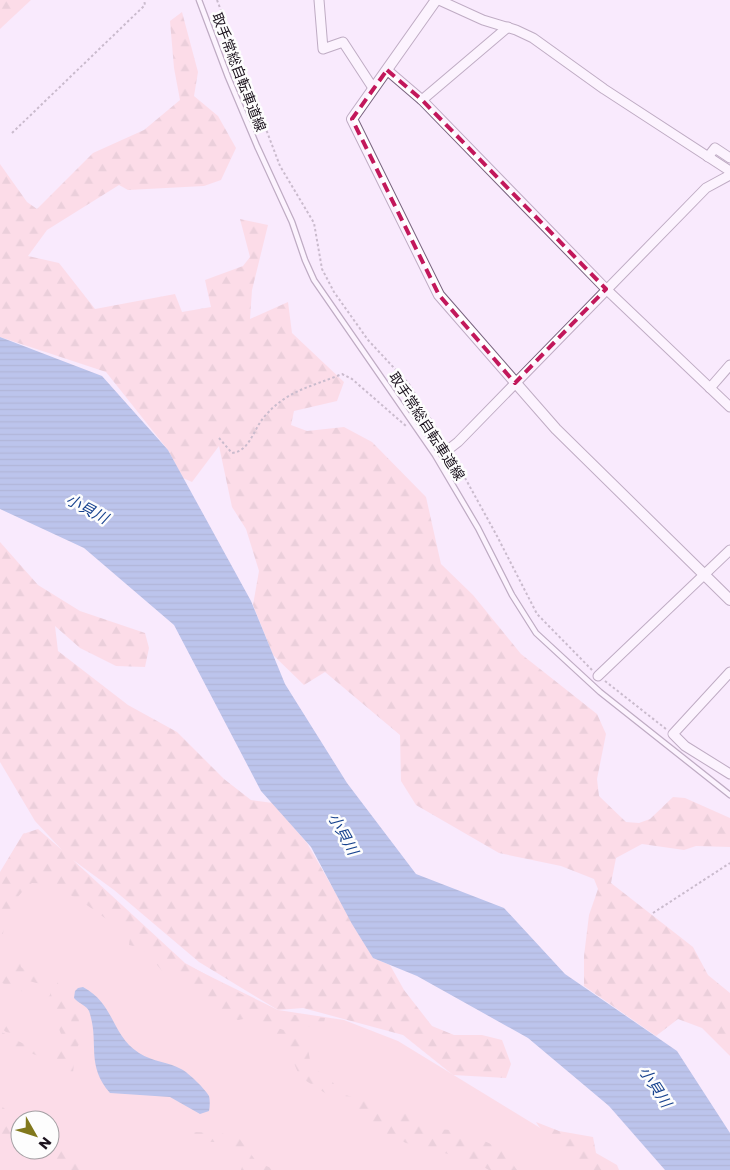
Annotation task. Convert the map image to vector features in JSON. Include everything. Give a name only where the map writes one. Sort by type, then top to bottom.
[{"type":"street","points":[[319,0],[323,49],[343,42],[373,88]]},
{"type":"street","points":[[449,449],[515,384],[706,188],[730,173],[604,89],[533,38],[508,27],[483,20],[438,0],[352,119],[439,295],[515,384],[556,429],[730,600]]},
{"type":"street","points":[[422,100],[508,27]]},
{"type":"street","points":[[387,70],[422,100],[606,289],[730,407]]},
{"type":"street","points":[[708,157],[715,148],[730,158]]},
{"type":"street","points":[[710,388],[730,365]]},
{"type":"street","points":[[598,676],[730,550]]},
{"type":"street","points":[[730,672],[673,734],[685,746],[730,774]]},
{"type":"lane","name":"取手常総自転車道線","points":[[199,0],[256,146],[292,222],[314,280],[418,428],[453,484],[512,595],[536,633],[600,692],[730,795]]},
{"type":"path","points":[[12,133],[145,5],[144,0]]},
{"type":"path","points":[[216,0],[280,166],[314,223],[322,269],[334,292],[356,325],[409,384],[449,449],[537,614],[598,676],[673,734]]},
{"type":"path","points":[[396,371],[398,382],[413,411]]},
{"type":"path","points":[[219,438],[232,453],[240,452],[246,447],[264,417],[292,392],[342,374],[352,379],[411,430],[418,428]]},
{"type":"path","points":[[653,912],[730,863]]},
{"type":"highlighted area","points":[[387,70],[422,100],[606,289],[515,383],[439,295],[352,119]]},
{"type":"green space","points":[[0,0],[31,0],[0,29]]},
{"type":"green space","points":[[182,12],[198,72],[194,96],[218,116],[236,148],[221,180],[204,186],[128,190],[119,185],[47,230],[28,256],[59,263],[95,309],[175,294],[182,312],[211,307],[205,280],[243,266],[250,257],[240,219],[268,225],[252,290],[250,319],[288,302],[292,333],[344,382],[337,401],[294,411],[291,425],[307,431],[344,427],[372,442],[426,497],[441,564],[473,595],[521,654],[597,714],[606,734],[597,779],[599,796],[626,822],[639,823],[650,819],[673,797],[685,798],[730,818],[730,847],[696,846],[684,850],[642,844],[616,858],[611,883],[693,947],[708,975],[730,993],[730,1056],[702,1028],[678,1019],[656,1036],[584,986],[584,956],[589,915],[598,889],[594,879],[561,866],[499,853],[416,805],[401,781],[400,735],[325,672],[304,685],[273,655],[253,605],[259,571],[246,529],[232,507],[219,446],[192,482],[183,478],[168,450],[106,372],[0,337],[0,164],[27,202],[37,209],[93,153],[144,130],[180,100],[174,68],[170,21]]},
{"type":"green space","points":[[0,542],[38,585],[80,611],[145,633],[149,648],[145,667],[116,666],[80,648],[55,626],[58,651],[128,705],[177,732],[224,779],[251,800],[273,803],[307,843],[373,958],[390,965],[404,990],[432,1026],[454,1035],[482,1035],[502,1040],[511,1064],[506,1078],[453,1075],[403,1035],[303,1008],[278,1010],[199,962],[114,890],[73,860],[185,963],[276,1013],[325,1018],[323,1027],[272,1025],[249,1018],[238,1020],[225,1014],[206,995],[179,983],[175,975],[163,972],[147,953],[138,947],[129,945],[130,937],[126,927],[108,920],[67,893],[40,884],[32,883],[12,905],[3,933],[3,953],[0,961],[0,872],[23,834],[38,829],[62,850],[35,821],[0,762]]},
{"type":"green space","points":[[24,833],[185,964],[278,1010],[344,1020],[398,1041],[555,1137],[595,1170],[0,1170],[0,873]]},
{"type":"green space","points":[[15,957],[20,961],[21,967],[38,977],[52,975],[62,989],[69,990],[69,997],[63,1000],[70,1008],[69,1026],[63,1040],[60,1040],[61,1034],[58,1026],[60,1021],[45,1001],[50,995],[50,990],[44,985],[29,981],[8,968],[7,962]]},
{"type":"green space","points":[[0,971],[21,982],[16,990],[0,982]]},
{"type":"green space","points":[[24,984],[40,995],[39,998],[21,991]]},
{"type":"green space","points":[[76,998],[79,1000],[79,1044],[75,1053],[73,1073],[68,1076],[56,1063],[0,1041],[0,1031],[38,1049],[55,1050],[63,1046],[71,1039],[72,1013]]},
{"type":"green space","points":[[0,1015],[17,1023],[27,1036],[6,1032],[0,1027]]},
{"type":"green space","points":[[255,1021],[306,1037],[311,1066],[331,1080],[342,1094],[369,1102],[385,1114],[407,1112],[437,1129],[451,1130],[467,1139],[482,1140],[502,1149],[517,1170],[489,1170],[471,1160],[406,1143],[373,1127],[358,1114],[300,1077],[289,1052],[273,1036],[252,1024]]},
{"type":"green space","points":[[0,1105],[10,1113],[10,1138],[0,1135],[4,1123],[0,1120]]},
{"type":"green space","points":[[536,1122],[559,1131],[593,1137],[596,1153],[617,1165],[619,1170],[587,1170],[547,1135]]},
{"type":"green space","points":[[192,1132],[220,1133],[239,1138],[256,1161],[275,1170],[241,1170],[244,1161],[232,1148],[215,1142],[191,1142],[188,1138]]},
{"type":"green space","points":[[60,1143],[81,1161],[96,1166],[95,1170],[56,1170],[53,1164],[47,1160],[60,1160]]},
{"type":"water","name":"小貝川","points":[[0,337],[102,376],[168,450],[251,601],[285,684],[347,783],[416,874],[504,908],[565,974],[677,1051],[730,1133],[730,1170],[665,1170],[609,1106],[528,1038],[417,976],[373,958],[352,924],[311,847],[261,791],[174,625],[84,548],[0,509]]},
{"type":"water","points":[[83,987],[101,1002],[130,1046],[144,1056],[181,1069],[197,1081],[209,1096],[209,1111],[200,1114],[170,1097],[110,1093],[102,1082],[95,1063],[92,1023],[89,1011],[74,998],[75,991]]}]
